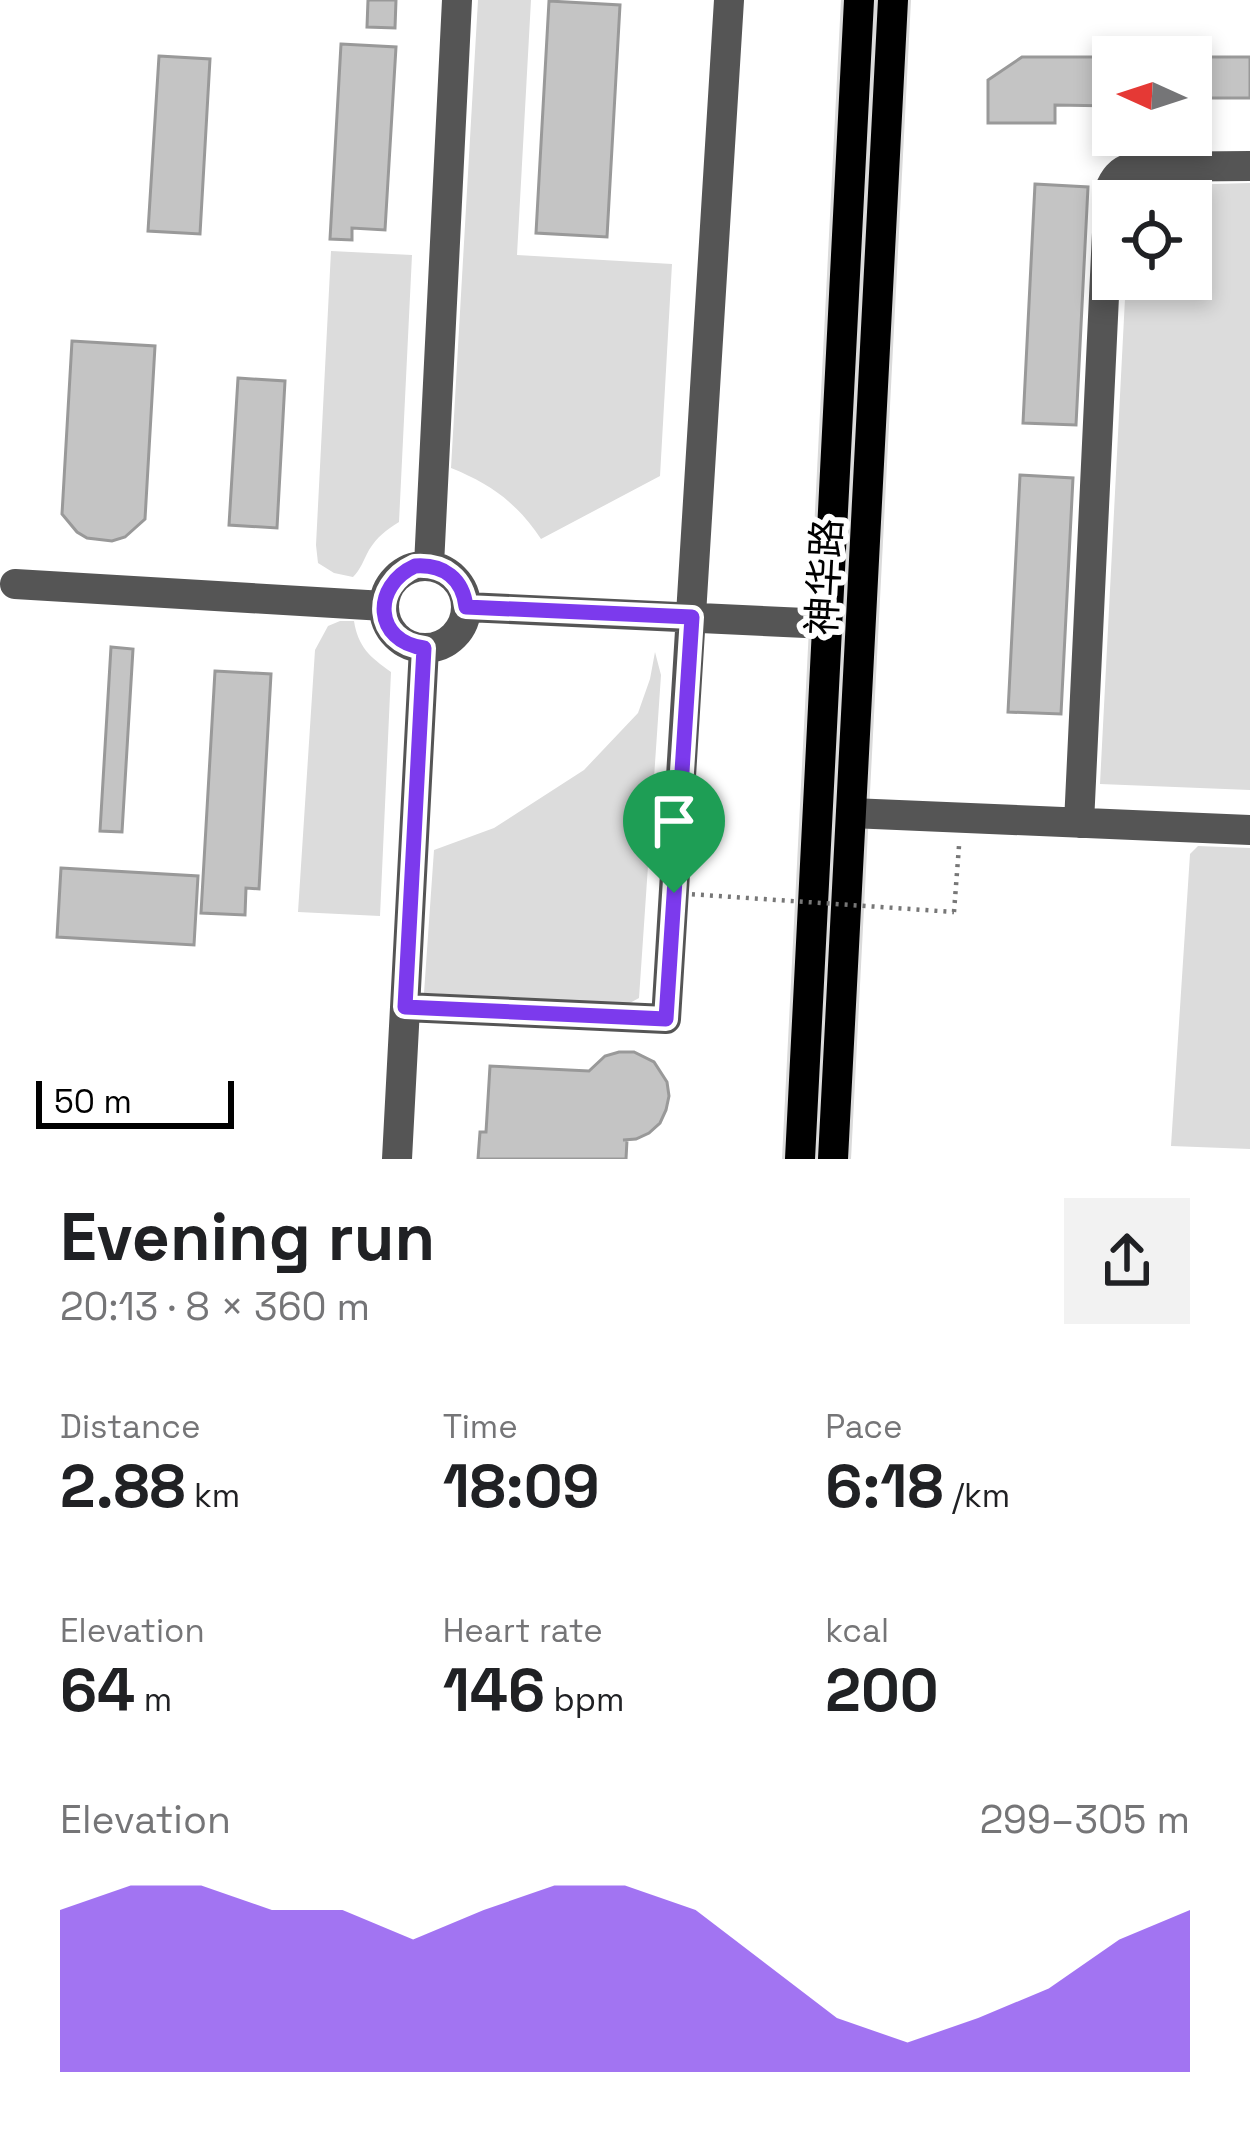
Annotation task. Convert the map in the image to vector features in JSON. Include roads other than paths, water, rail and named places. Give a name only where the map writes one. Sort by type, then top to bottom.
[{"type":"main road","name":"神华路","points":[[800,1159],[860,0]]},
{"type":"main road","name":"神华路","points":[[833,1159],[893,0]]},
{"type":"lane","points":[[428,566],[458,0]]},
{"type":"lane","points":[[405,1007],[666,1019],[729,0]]},
{"type":"lane","points":[[1079,823],[1109,191],[1114,178],[1133,167],[1250,166]]},
{"type":"lane","points":[[415,566],[428,566],[454,577],[466,607],[460,629],[450,640],[424,648],[406,644],[392,631],[384,606],[393,581],[415,566]]},
{"type":"lane","points":[[15,584],[384,606]]},
{"type":"lane","points":[[466,607],[827,624]]},
{"type":"lane","points":[[397,1159],[424,648]]},
{"type":"lane","points":[[850,813],[1250,830]]}]
